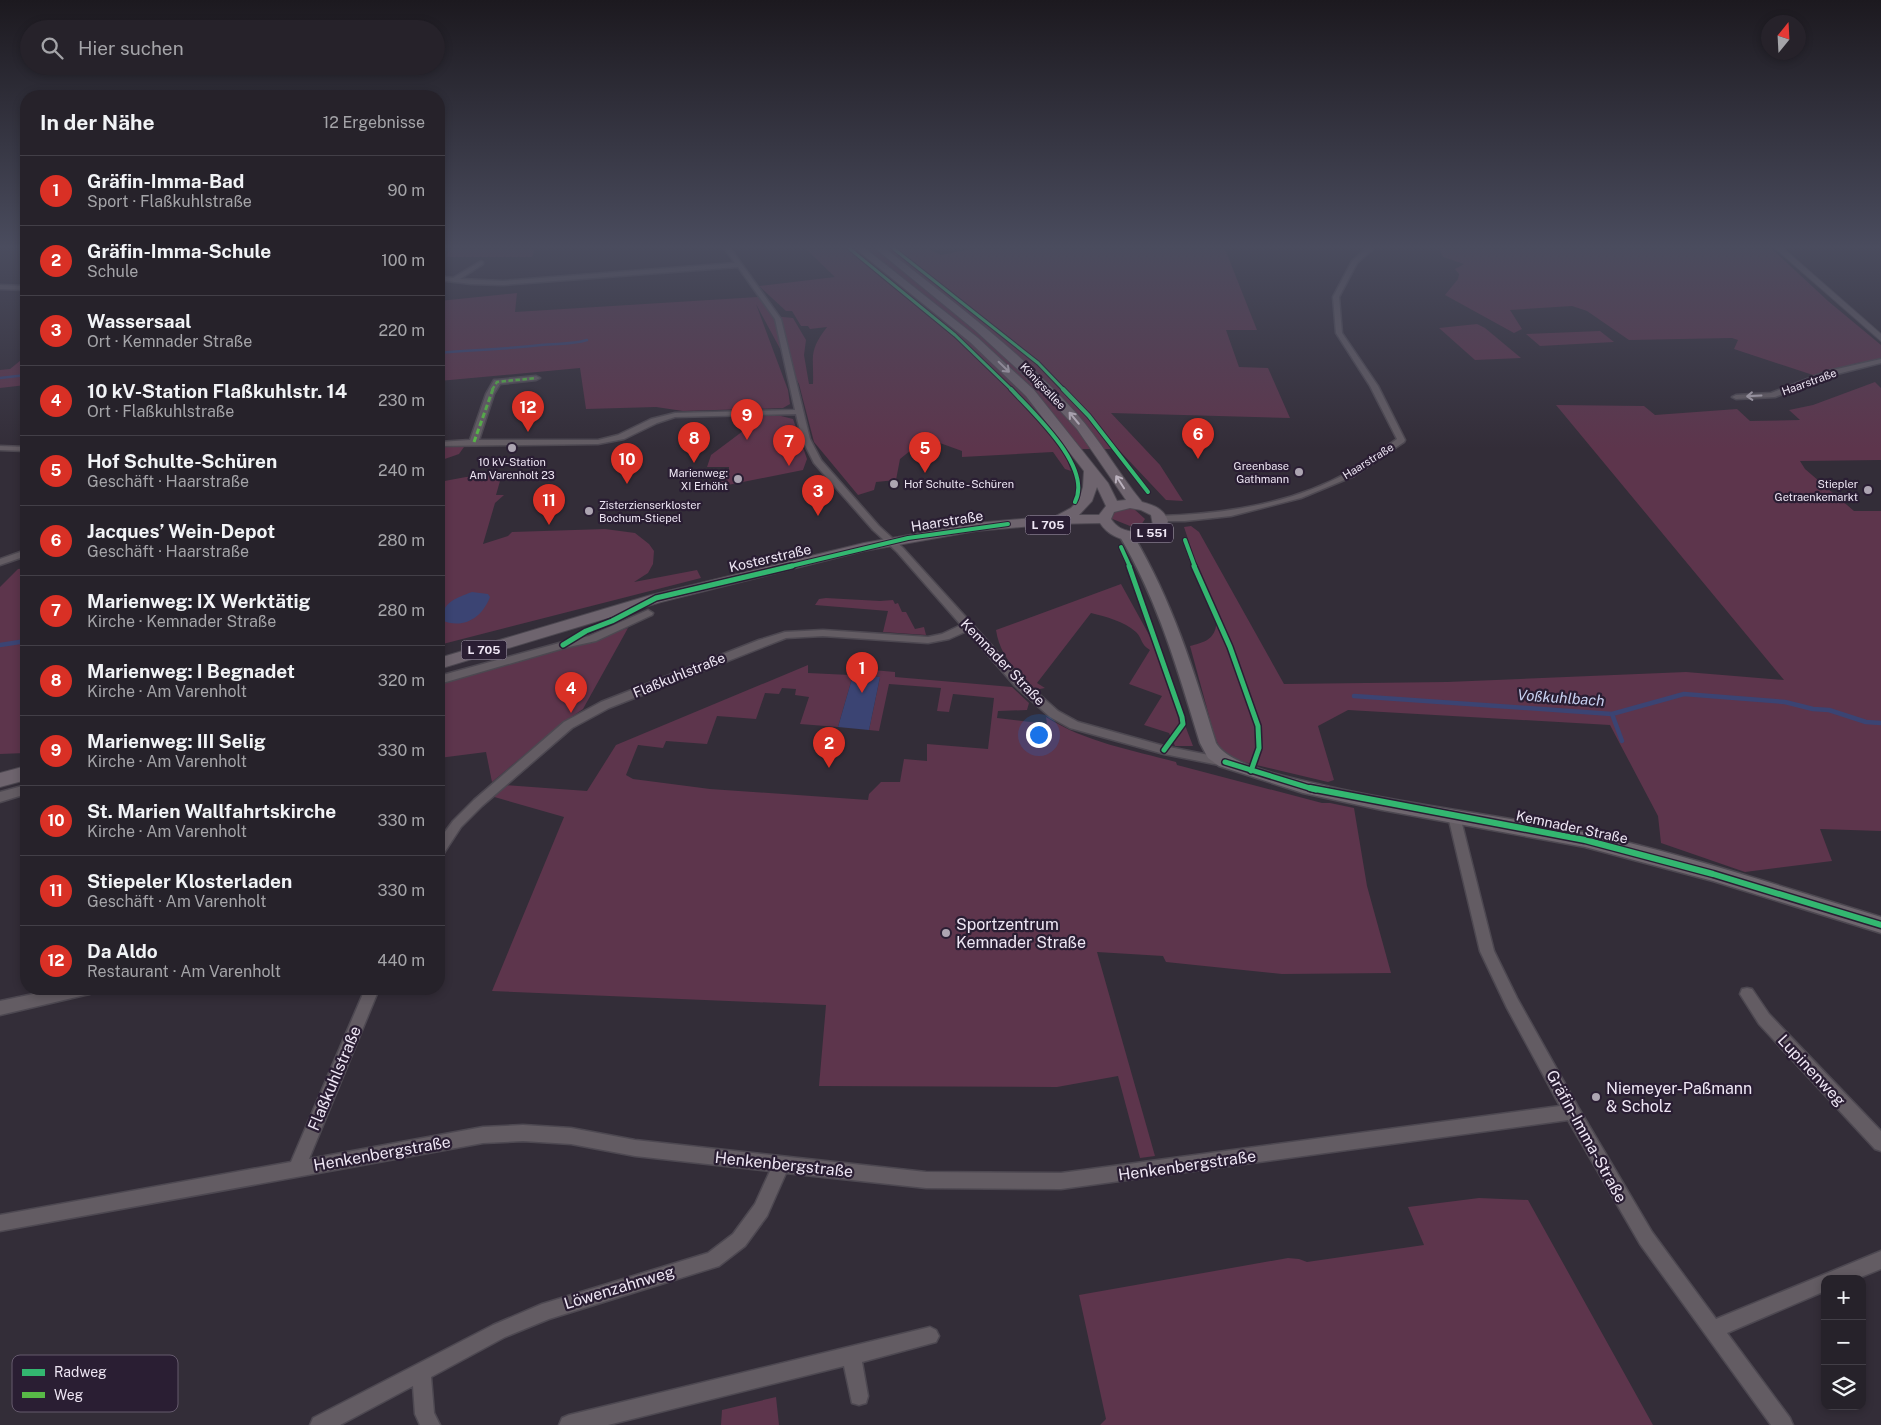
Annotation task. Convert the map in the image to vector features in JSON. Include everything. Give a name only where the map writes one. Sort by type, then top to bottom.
[{"type":"main road","name":"Königsallee","points":[[942,316],[999,362],[1030,392],[1103,486],[1113,507]]},
{"type":"main road","name":"Königsallee","points":[[964,316],[1029,370],[1074,417],[1137,505],[1150,508],[1160,519]]},
{"type":"main road","name":"Haarstraße","points":[[1054,520],[1073,515],[1084,504],[1092,484],[1091,471]]},
{"type":"main road","name":"L 551","points":[[1113,507],[1137,505]]},
{"type":"main road","points":[[1105,521],[1108,510],[1113,507]]},
{"type":"main road","name":"L 551","points":[[1105,521],[1111,529],[1126,535],[1144,535],[1160,527],[1160,519]]},
{"type":"main road","name":"Haarstraße","points":[[890,542],[955,530],[1008,524],[1054,520],[1105,521]]},
{"type":"main road","name":"Haarstraße","points":[[1008,524],[1105,521]]},
{"type":"main road","name":"L 551","points":[[1126,535],[1152,580],[1174,639],[1208,743],[1214,754],[1225,762]]},
{"type":"main road","name":"L 551","points":[[1144,535],[1152,580]]},
{"type":"main road","name":"Kosterstraße","points":[[445,662],[656,598],[890,542]]},
{"type":"main road","name":"Kemnader Straße","points":[[1225,762],[1331,794],[1540,830],[1626,849],[1881,925]]},
{"type":"main road","points":[[0,780],[20,775]]},
{"type":"street","name":"Kemnader Straße","points":[[776,316],[778,319],[806,439],[817,461],[1019,683],[1054,714],[1066,721],[1164,750],[1225,762]]},
{"type":"street","name":"Haarstraße","points":[[1160,519],[1232,515],[1276,504],[1343,478],[1401,440],[1374,386],[1339,332],[1338,316]]},
{"type":"street","points":[[1855,316],[1881,338]]},
{"type":"street","name":"Haarstraße","points":[[1736,397],[1772,395],[1831,374],[1881,361]]},
{"type":"street","points":[[474,442],[490,394],[496,382],[536,378]]},
{"type":"street","points":[[445,444],[598,442],[621,437],[654,421],[675,415],[799,412]]},
{"type":"street","points":[[0,448],[20,449]]},
{"type":"street","points":[[0,562],[20,555]]},
{"type":"street","points":[[445,678],[563,645],[592,639],[648,612]]},
{"type":"street","name":"Flaßkuhlstraße","points":[[445,839],[478,803],[568,725],[605,705],[785,635],[823,633],[928,640],[945,637],[968,626]]},
{"type":"street","points":[[0,797],[20,792]]},
{"type":"street","name":"Gräfin-Imma-Straße","points":[[1454,816],[1487,950],[1512,1003],[1572,1112],[1646,1238],[1714,1328],[1783,1425]]},
{"type":"street","name":"Lupinenweg","points":[[1747,994],[1764,1020],[1881,1143]]},
{"type":"street","points":[[0,1008],[58,995]]},
{"type":"street","name":"Flaßkuhlstraße","points":[[296,1167],[369,995]]},
{"type":"street","name":"Henkenbergstraße","points":[[0,1223],[296,1167],[483,1135],[523,1133],[571,1136],[635,1148],[926,1180],[1061,1181],[1572,1112]]},
{"type":"street","name":"Löwenzahnweg","points":[[320,1425],[499,1331],[548,1310],[713,1260],[740,1240],[761,1210],[781,1165]]},
{"type":"street","points":[[1843,1275],[1881,1260]]},
{"type":"street","points":[[1714,1328],[1821,1284]]},
{"type":"street","points":[[569,1425],[930,1336]]},
{"type":"street","points":[[851,1355],[859,1396]]},
{"type":"street","points":[[422,1373],[425,1414],[430,1425]]},
{"type":"shaded area","points":[[445,316],[760,316],[788,390],[790,404],[783,408],[683,411],[656,407],[586,409],[580,368],[445,380]]},
{"type":"shaded area","points":[[762,316],[793,318],[806,340],[804,355],[809,384],[813,384],[814,349],[827,327],[810,329],[808,326],[801,326],[795,316],[1251,316],[1257,330],[1226,330],[1239,367],[1268,368],[1290,418],[1111,413],[1160,465],[1183,501],[1166,500],[1118,449],[1063,449],[1071,471],[1065,469],[1053,452],[962,457],[962,451],[926,438],[900,459],[896,480],[876,482],[874,490],[858,495],[814,442],[799,384]]},
{"type":"shaded area","points":[[1482,316],[1513,316],[1522,329],[1514,333]]},
{"type":"shaded area","points":[[1594,316],[1845,316],[1881,345],[1881,360],[1857,363],[1816,376],[1734,349],[1738,340],[1732,338],[1629,340]]},
{"type":"shaded area","points":[[1477,324],[1485,328],[1521,358],[1475,360],[1439,328]]},
{"type":"shaded area","points":[[1600,331],[1614,342],[1540,346],[1526,334]]},
{"type":"shaded area","points":[[20,361],[20,386],[0,388],[0,370],[10,369]]},
{"type":"shaded area","points":[[1875,382],[1881,388],[1881,460],[1800,461],[1805,469],[1854,511],[1881,511],[1881,831],[1820,829],[1832,861],[1745,872],[1661,843],[1658,816],[1610,725],[1348,710],[1318,726],[1334,780],[1328,782],[1223,757],[1214,734],[1190,646],[1203,642],[1213,635],[1216,626],[1216,614],[1201,579],[1184,527],[1191,526],[1199,532],[1284,684],[1447,682],[1686,672],[1784,680],[1556,405],[1644,406],[1655,415],[1737,409],[1750,421],[1800,420],[1789,410],[1813,405]]},
{"type":"shaded area","points":[[763,416],[781,416],[793,419],[807,459],[803,470],[703,490],[701,487],[729,475],[729,467],[707,467],[711,455]]},
{"type":"shaded area","points":[[462,445],[464,447],[459,454],[445,459],[445,446]]},
{"type":"shaded area","points":[[502,474],[496,495],[504,495],[495,503],[483,544],[508,536],[512,532],[605,529],[635,533],[649,544],[654,551],[653,564],[648,573],[634,582],[697,570],[701,578],[445,643],[445,481]]},
{"type":"shaded area","points":[[1133,508],[1145,519],[1141,525],[1130,526],[1110,518],[1115,511]]},
{"type":"shaded area","points":[[20,569],[20,753],[0,754],[0,587]]},
{"type":"shaded area","points":[[1121,584],[1153,642],[1193,746],[1175,746],[1169,733],[1144,725],[1162,696],[1129,684],[1150,650],[1136,632],[1126,625],[1091,613],[1037,683],[1045,688],[1035,690],[1010,663],[1001,648],[996,630]]},
{"type":"shaded area","points":[[819,599],[893,600],[895,604],[898,603],[902,612],[906,612],[915,629],[924,627],[926,635],[883,632],[888,611],[815,605]]},
{"type":"shaded area","points":[[628,628],[583,709],[560,725],[492,782],[486,752],[445,757],[445,681]]},
{"type":"shaded area","name":"Sportzentrum Kemnader Straße","points":[[808,665],[808,673],[850,675],[851,668],[895,672],[895,677],[1012,687],[1029,703],[1027,710],[998,711],[997,718],[1047,724],[1046,717],[1061,726],[1093,739],[1176,762],[1177,765],[1322,803],[1354,808],[1367,886],[1391,973],[1282,974],[1166,962],[1163,956],[1097,952],[1155,1156],[1140,1158],[1118,1076],[1057,1087],[819,1086],[826,1005],[492,991],[564,817],[491,796],[504,785],[587,791],[616,745]],"holes":[[[853,675],[880,677],[869,730],[879,731],[889,684],[941,688],[937,711],[949,712],[953,694],[994,698],[988,749],[927,744],[927,761],[904,759],[900,782],[881,782],[869,794],[868,800],[710,789],[633,779],[626,775],[638,745],[663,748],[666,741],[707,744],[717,716],[756,719],[765,693],[779,694],[782,688],[796,689],[795,695],[809,697],[800,724],[838,727]]]},
{"type":"shaded area","points":[[1479,1198],[1528,1200],[1653,1425],[1100,1425],[1106,1419],[1079,1295],[1288,1258],[1307,1262],[1424,1245],[1408,1207]]},
{"type":"shaded area","points":[[776,1397],[779,1425],[721,1425],[722,1410]]},
{"type":"water","points":[[472,592],[488,594],[490,597],[482,611],[471,620],[457,624],[445,622],[445,608],[456,599]]},
{"type":"water","points":[[853,675],[880,677],[869,730],[838,727]]},
{"type":"waterway","points":[[445,353],[516,348],[587,340]]},
{"type":"waterway","points":[[0,378],[20,376]]},
{"type":"waterway","points":[[0,645],[20,642]]},
{"type":"waterway","name":"Voßkuhlbach","points":[[1612,714],[1684,694],[1785,702],[1813,709],[1829,710],[1866,722],[1881,723]]},
{"type":"waterway","name":"Voßkuhlbach","points":[[1354,696],[1612,714]]},
{"type":"waterway","points":[[1612,714],[1622,741]]},
{"type":"marked path","points":[[474,442],[490,394],[497,382],[536,378]]},
{"type":"cycle path","points":[[932,316],[1004,381],[1066,453],[1073,465],[1080,486],[1075,502]]},
{"type":"cycle path","points":[[978,316],[1038,363],[1089,416],[1148,492]]},
{"type":"cycle path","points":[[563,645],[586,631],[612,621],[656,598],[908,538],[1008,524]]},
{"type":"cycle path","points":[[1185,540],[1198,576],[1230,647],[1258,726],[1259,748],[1251,771]]},
{"type":"cycle path","points":[[1121,547],[1135,579],[1182,717],[1183,724],[1164,750]]},
{"type":"cycle path","points":[[1225,762],[1264,776],[1342,796],[1542,831],[1628,850],[1881,925]]},
{"type":"place","name":"Da Aldo","points":[[528,432]]},
{"type":"place","name":"Marienweg: III Selig","points":[[747,440]]},
{"type":"place","name":"10 kV-Station Am Varenholt 23","points":[[512,448]]},
{"type":"place","name":"Jacques’ Wein-Depot","points":[[1198,459]]},
{"type":"place","name":"Marienweg: I Begnadet","points":[[694,463]]},
{"type":"place","name":"Marienweg: IX Werktätig","points":[[789,466]]},
{"type":"place","name":"Greenbase Gathmann","points":[[1299,472]]},
{"type":"place","name":"Hof Schulte-Schüren","points":[[925,473]]},
{"type":"place","name":"Marienweg: XI Erhöht","points":[[738,479]]},
{"type":"place","name":"St. Marien Wallfahrtskirche","points":[[627,484]]},
{"type":"place","name":"Hof Schulte - Schüren","points":[[894,484]]},
{"type":"place","name":"Stiepler Getraenkemarkt","points":[[1868,490]]},
{"type":"place","name":"Zisterzienserkloster Bochum-Stiepel","points":[[589,511]]},
{"type":"place","name":"Wassersaal","points":[[818,516]]},
{"type":"place","name":"Stiepeler Klosterladen","points":[[549,525]]},
{"type":"place","name":"Gräfin-Imma-Bad","points":[[862,693]]},
{"type":"place","name":"10 kV-Station Flaßkuhlstr. 14","points":[[571,713]]},
{"type":"place","name":"Gräfin-Imma-Schule","points":[[829,768]]},
{"type":"place","name":"Sportzentrum Kemnader Straße","points":[[946,933]]},
{"type":"place","name":"Niemeyer-Paßmann & Scholz","points":[[1596,1097]]}]
